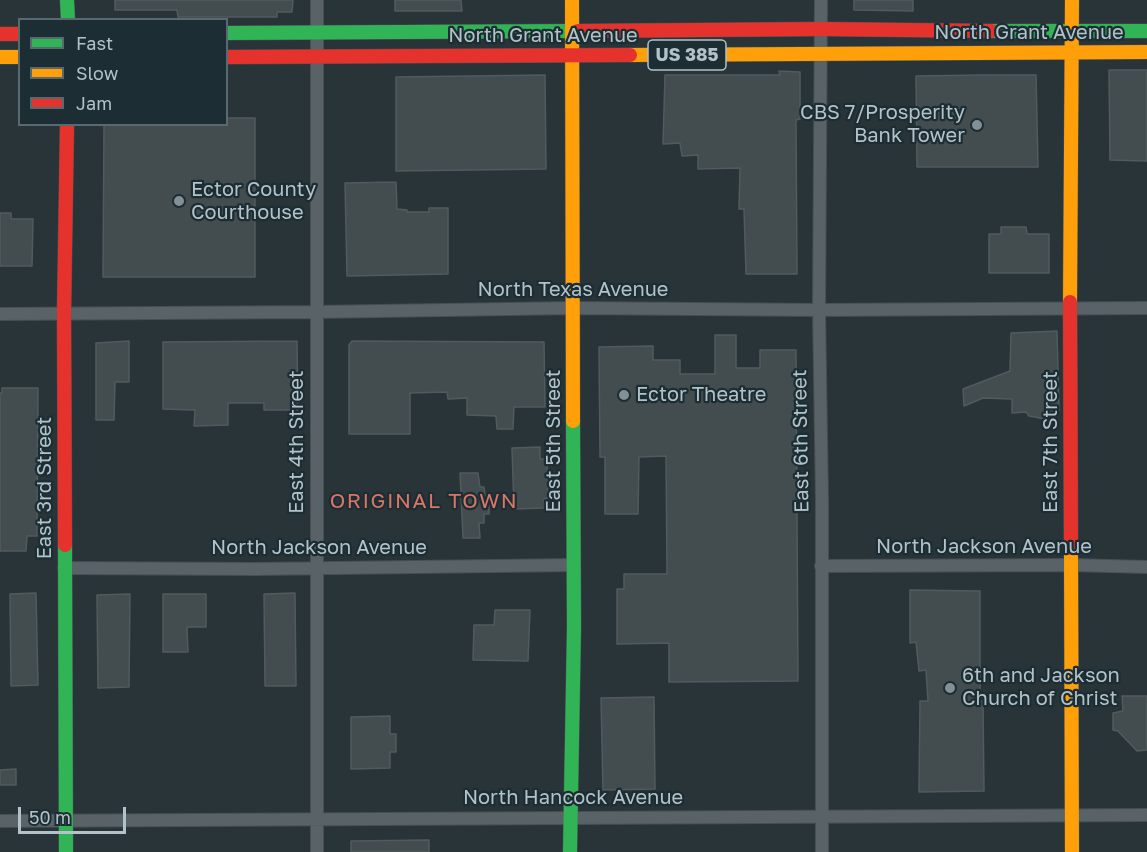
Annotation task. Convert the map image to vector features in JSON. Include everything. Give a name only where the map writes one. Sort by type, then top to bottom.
[{"type":"street","points":[[67,0],[68,18]]},
{"type":"street","name":"East 4th Street","points":[[317,0],[317,852]]},
{"type":"street","name":"East 5th Street","points":[[570,852],[574,565],[572,0]]},
{"type":"street","name":"East 6th Street","points":[[821,0],[819,310],[822,501],[822,852]]},
{"type":"street","name":"East 7th Street","points":[[1072,0],[1070,308],[1072,852]]},
{"type":"street","name":"North Grant Avenue","points":[[228,33],[822,29],[1147,31]]},
{"type":"street","points":[[0,34],[18,34]]},
{"type":"street","name":"North Grant Avenue","points":[[228,57],[1147,52]]},
{"type":"street","points":[[0,57],[18,57]]},
{"type":"street","name":"East 3rd Street","points":[[66,852],[64,314],[67,126]]},
{"type":"street","name":"North Texas Avenue","points":[[0,314],[573,308],[819,310],[1147,308]]},
{"type":"street","name":"North Jackson Avenue","points":[[64,568],[255,569],[574,565]]},
{"type":"street","name":"North Jackson Avenue","points":[[821,566],[1147,567]]},
{"type":"street","name":"North Hancock Avenue","points":[[0,821],[1147,815]]},
{"type":"building","points":[[115,0],[293,0],[292,12],[277,12],[277,17],[178,17],[177,10],[115,10]]},
{"type":"building","points":[[395,0],[461,0],[462,11],[395,11]]},
{"type":"building","points":[[854,0],[913,0],[913,11],[854,10]]},
{"type":"building","points":[[1109,70],[1147,70],[1147,161],[1110,160]]},
{"type":"building","points":[[779,71],[800,72],[800,119],[796,120],[797,274],[746,274],[744,209],[739,209],[740,168],[698,169],[698,155],[682,156],[680,143],[663,144],[665,75],[780,75]]},
{"type":"building","points":[[545,75],[546,169],[396,171],[396,77]]},
{"type":"building","name":"CBS 7/Prosperity Bank Tower","points":[[1036,75],[1038,167],[917,167],[916,76]]},
{"type":"building","name":"Ector County Courthouse","points":[[228,118],[255,118],[255,277],[103,277],[104,126],[228,126]]},
{"type":"building","points":[[396,182],[397,209],[407,210],[407,212],[429,212],[429,208],[448,208],[448,274],[347,276],[345,183]]},
{"type":"building","points":[[0,213],[11,213],[11,219],[33,219],[32,266],[0,266]]},
{"type":"building","points":[[1001,227],[1026,227],[1027,234],[1049,234],[1049,273],[989,273],[989,234],[1001,234]]},
{"type":"building","points":[[1057,331],[1059,411],[1045,412],[1045,419],[1029,416],[1026,412],[1012,413],[1012,399],[983,398],[964,406],[963,389],[1010,371],[1011,333]]},
{"type":"building","points":[[715,335],[736,335],[736,368],[760,368],[760,350],[796,350],[798,681],[669,682],[669,643],[617,644],[617,589],[624,589],[624,574],[667,574],[666,456],[639,457],[638,514],[605,514],[605,457],[600,457],[599,347],[653,346],[653,360],[680,360],[680,374],[715,374]]},
{"type":"building","points":[[129,341],[129,382],[115,382],[114,420],[96,420],[96,343]]},
{"type":"building","points":[[297,341],[298,410],[264,410],[264,403],[228,403],[228,425],[194,426],[195,410],[163,409],[163,342]]},
{"type":"building","points":[[352,341],[544,342],[545,407],[514,407],[513,429],[497,429],[496,416],[467,415],[467,398],[448,399],[447,392],[410,393],[410,434],[349,434],[349,345]]},
{"type":"building","points":[[2,388],[38,388],[37,536],[27,536],[26,551],[0,551],[0,393],[2,393]]},
{"type":"building","points":[[540,447],[540,459],[547,459],[548,498],[544,499],[544,508],[514,509],[512,448]]},
{"type":"building","points":[[460,473],[478,473],[480,487],[484,487],[485,495],[489,496],[489,514],[484,514],[484,523],[479,523],[480,538],[463,538]]},
{"type":"building","points":[[910,590],[980,591],[980,701],[983,701],[984,791],[919,792],[920,701],[928,701],[926,670],[919,671],[916,642],[910,643]]},
{"type":"building","points":[[36,593],[38,685],[11,686],[10,594]]},
{"type":"building","points":[[295,593],[296,686],[265,686],[264,594]]},
{"type":"building","points":[[130,594],[129,687],[98,688],[97,595]]},
{"type":"building","points":[[163,594],[206,594],[206,627],[187,627],[188,652],[163,652]]},
{"type":"building","points":[[495,610],[530,610],[528,661],[473,660],[474,625],[494,625]]},
{"type":"building","points":[[1122,696],[1147,696],[1147,750],[1137,751],[1118,731],[1113,730],[1113,713],[1123,711]]},
{"type":"building","points":[[654,697],[655,789],[603,790],[601,698]]},
{"type":"building","points":[[390,716],[390,734],[396,734],[396,752],[390,752],[390,768],[351,769],[351,717]]},
{"type":"building","points":[[16,769],[16,785],[0,785],[0,770]]},
{"type":"building","points":[[429,840],[429,852],[351,852],[351,841]]},
{"type":"traffic: fast","points":[[67,0],[68,18]]},
{"type":"traffic: fast","points":[[228,33],[578,31]]},
{"type":"traffic: fast","points":[[991,31],[1147,31]]},
{"type":"traffic: fast","points":[[570,852],[574,627],[573,421]]},
{"type":"traffic: fast","points":[[65,545],[66,852]]},
{"type":"traffic: slow","points":[[572,0],[573,421]]},
{"type":"traffic: slow","points":[[1070,302],[1072,0]]},
{"type":"traffic: slow","points":[[630,55],[1147,52]]},
{"type":"traffic: slow","points":[[0,57],[18,57]]},
{"type":"traffic: slow","points":[[1071,548],[1072,852]]},
{"type":"traffic: jam","points":[[578,31],[821,29],[991,31]]},
{"type":"traffic: jam","points":[[0,34],[18,34]]},
{"type":"traffic: jam","points":[[228,57],[630,55]]},
{"type":"traffic: jam","points":[[65,545],[64,314],[67,126]]},
{"type":"traffic: jam","points":[[1070,302],[1071,548]]},
{"type":"place","name":"CBS 7/Prosperity Bank Tower","points":[[977,125]]},
{"type":"place","name":"Ector County Courthouse","points":[[179,201]]},
{"type":"place","name":"Ector Theatre","points":[[624,395]]},
{"type":"place","name":"6th and Jackson Church of Christ","points":[[950,688]]},
{"type":"district","name":"ORIGINAL TOWN","points":[[424,501]]}]
